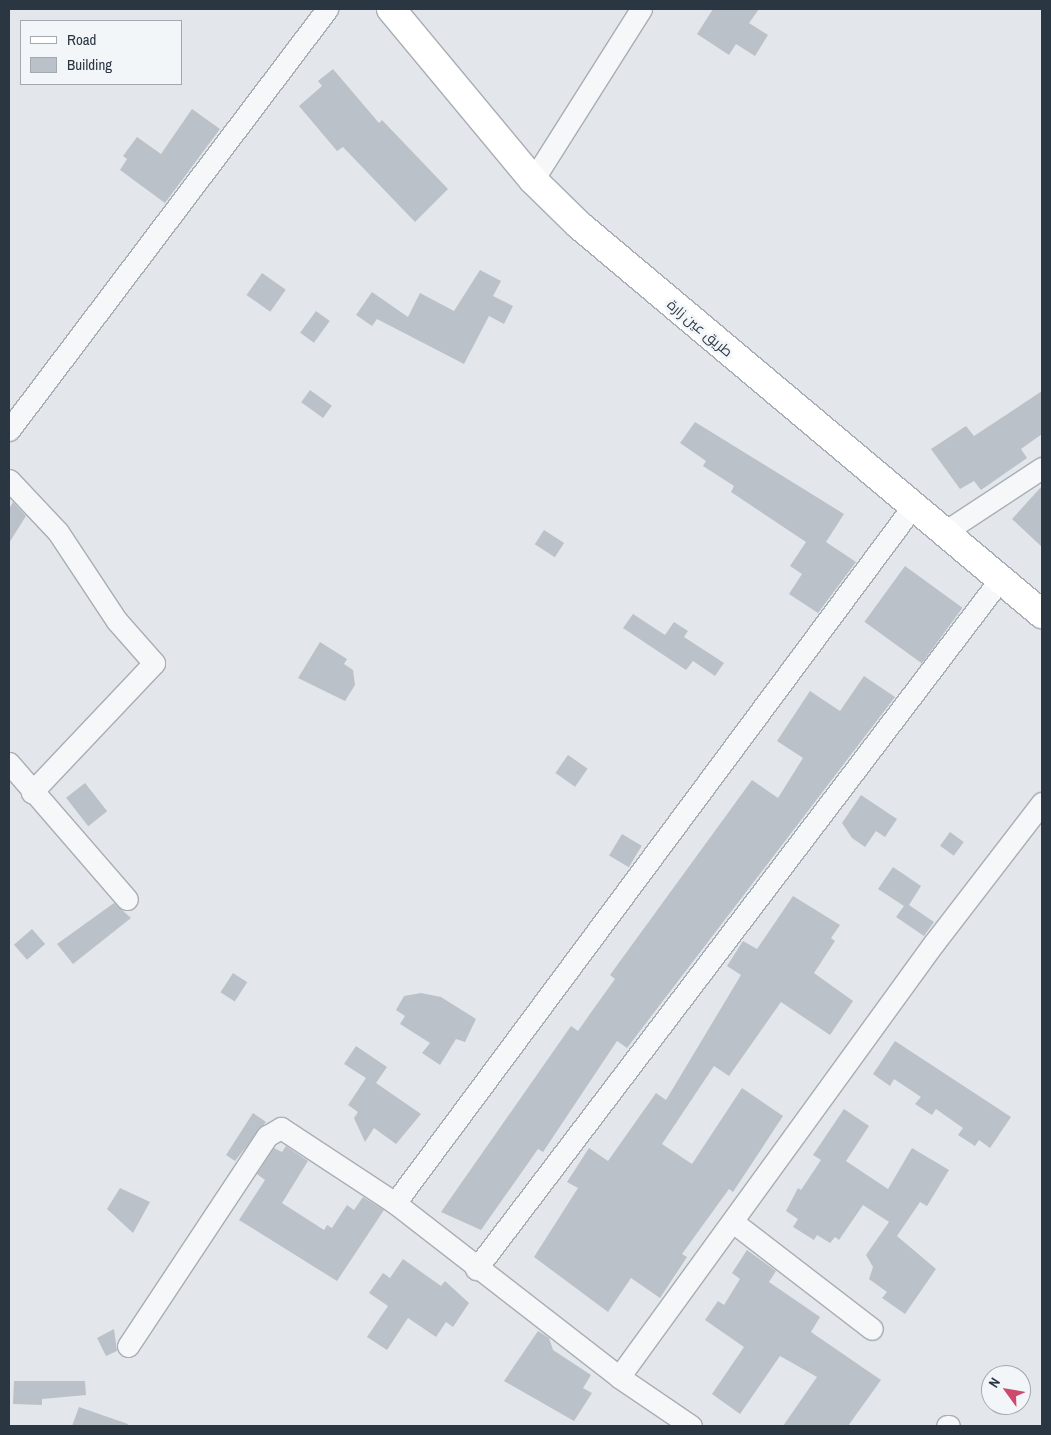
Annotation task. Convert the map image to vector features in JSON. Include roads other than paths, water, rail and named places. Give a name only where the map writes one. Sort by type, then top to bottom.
[{"type":"main road","name":"طريق عين زارة","points":[[391,9],[533,180],[647,284],[913,506],[946,531],[1042,614]]},
{"type":"street","points":[[9,430],[326,9]]},
{"type":"street","points":[[533,180],[642,9]]},
{"type":"street","points":[[946,531],[1042,468]]},
{"type":"street","points":[[9,480],[58,532],[117,621],[154,663],[32,792]]},
{"type":"street","points":[[395,1203],[913,506]]},
{"type":"street","points":[[476,1269],[1001,578]]},
{"type":"street","points":[[9,763],[32,792],[127,899]]},
{"type":"street","points":[[619,1377],[934,943],[1042,803]]},
{"type":"street","points":[[128,1346],[270,1131],[286,1130],[395,1203],[476,1269],[619,1377],[692,1426]]},
{"type":"street","points":[[733,1222],[872,1329]]}]
